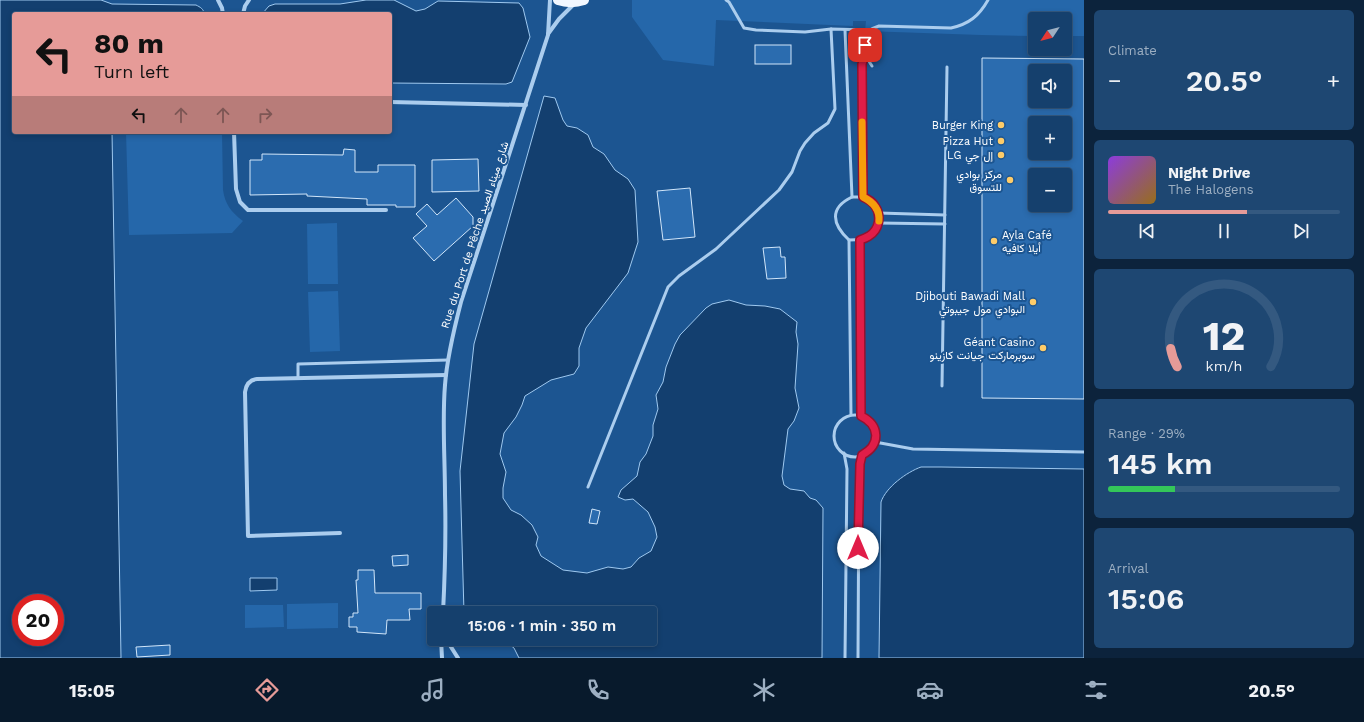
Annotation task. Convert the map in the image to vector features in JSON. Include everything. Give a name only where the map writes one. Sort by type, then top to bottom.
[{"type":"main road","points":[[558,0],[566,3],[580,1]]},
{"type":"street","points":[[218,0],[223,12]]},
{"type":"street","points":[[244,12],[249,0]]},
{"type":"street","name":"Rue du Port de Pêche شارع ميناء الصيد","points":[[443,606],[445,574],[444,411],[446,375],[452,337],[461,302],[548,35],[550,0]]},
{"type":"street","name":"Rue du Port de Pêche شارع ميناء الصيد","points":[[548,35],[559,19],[580,1]]},
{"type":"street","points":[[392,102],[526,105]]},
{"type":"street","points":[[234,134],[236,189],[240,202],[248,210],[386,210]]},
{"type":"street","points":[[340,533],[248,536],[245,388],[253,380],[446,375]]},
{"type":"street","points":[[441,646],[442,658]]},
{"type":"street","points":[[450,646],[458,658]]},
{"type":"lane","points":[[726,0],[729,2],[744,28],[756,30],[805,32],[831,29],[870,30]]},
{"type":"lane","points":[[863,197],[862,64],[865,55],[865,35],[870,30],[879,26],[951,28],[962,26],[970,22],[984,8],[988,0]]},
{"type":"lane","points":[[588,487],[668,287],[679,276],[716,250],[779,190],[792,172],[800,151],[805,143],[814,133],[828,122],[834,114],[831,29]]},
{"type":"lane","points":[[845,30],[852,197]]},
{"type":"lane","points":[[865,55],[872,66]]},
{"type":"lane","points":[[942,386],[947,67]]},
{"type":"lane","points":[[849,240],[860,240],[869,236],[875,231],[879,223],[879,213],[876,206],[870,200],[863,197],[852,197],[843,201],[837,209],[835,218],[838,227],[849,240],[851,415]]},
{"type":"lane","points":[[879,213],[945,215]]},
{"type":"lane","points":[[879,223],[945,224]]},
{"type":"lane","points":[[860,240],[861,416]]},
{"type":"lane","points":[[298,378],[298,364],[448,360]]},
{"type":"lane","points":[[851,415],[861,416],[867,418],[872,423],[875,429],[875,442],[869,452],[862,455],[854,456],[844,453],[838,448],[835,442],[835,428],[845,417],[851,415]]},
{"type":"lane","points":[[875,442],[913,449],[1084,452]]},
{"type":"lane","points":[[844,453],[848,468],[845,658]]},
{"type":"lane","points":[[858,658],[859,469],[862,455]]},
{"type":"shaded area","points":[[0,0],[101,0],[112,4],[196,5],[203,9],[204,12],[12,12],[12,134],[112,134],[121,658],[0,658]]},
{"type":"shaded area","points":[[366,0],[394,0],[416,11],[425,9],[438,1],[519,3],[523,8],[530,37],[512,82],[506,84],[392,83],[392,12],[264,12],[269,6],[275,4],[340,4]]},
{"type":"shaded area","points":[[632,0],[1084,0],[1084,36],[1072,36],[1072,12],[1028,12],[1028,36],[865,31],[866,21],[853,21],[853,26],[716,20],[714,66],[663,60],[632,17]]},
{"type":"shaded area","points":[[544,96],[555,98],[563,120],[567,126],[577,128],[588,135],[593,147],[604,154],[615,170],[628,179],[635,190],[638,242],[628,273],[586,328],[579,348],[579,366],[574,374],[551,380],[525,396],[516,417],[504,433],[500,454],[506,472],[503,498],[511,510],[521,515],[532,525],[538,537],[536,545],[541,556],[563,570],[587,573],[608,567],[623,569],[631,567],[639,558],[651,551],[657,537],[655,527],[648,512],[633,499],[625,500],[618,497],[621,490],[637,476],[640,462],[646,454],[653,436],[653,425],[658,409],[656,395],[663,382],[666,367],[680,335],[706,308],[712,304],[729,300],[746,305],[765,306],[780,309],[797,322],[796,332],[798,344],[795,388],[799,408],[794,421],[788,429],[782,476],[784,485],[790,489],[804,491],[810,498],[816,500],[823,508],[822,658],[519,658],[511,646],[657,646],[657,606],[464,606],[460,471],[474,344]]},
{"type":"shaded area","points":[[126,134],[222,134],[224,195],[229,207],[243,221],[232,233],[129,235]]},
{"type":"shaded area","points":[[337,223],[338,284],[308,284],[307,224]]},
{"type":"shaded area","points":[[338,291],[340,351],[310,352],[308,292]]},
{"type":"shaded area","points":[[921,467],[1084,469],[1084,658],[879,658],[881,502],[887,491],[892,486],[910,472]]},
{"type":"shaded area","points":[[250,578],[277,578],[277,590],[250,591]]},
{"type":"shaded area","points":[[338,603],[338,628],[287,629],[287,604]]},
{"type":"shaded area","points":[[245,605],[283,605],[284,627],[245,628]]},
{"type":"building","points":[[852,39],[861,39],[861,50],[852,50]]},
{"type":"building","points":[[755,45],[791,45],[791,64],[755,64]]},
{"type":"building","name":"Djibouti Bawadi Mall البوادي مول جيبوتي","points":[[982,58],[1084,59],[1084,399],[982,398]]},
{"type":"building","points":[[344,149],[355,150],[355,172],[378,172],[378,165],[415,165],[415,207],[396,207],[396,205],[367,205],[367,199],[307,196],[307,194],[250,195],[250,160],[262,160],[262,154],[343,155]]},
{"type":"building","points":[[478,159],[479,191],[432,192],[432,160]]},
{"type":"building","points":[[690,188],[695,237],[663,240],[657,191]]},
{"type":"building","points":[[456,198],[473,217],[473,226],[434,261],[413,238],[427,226],[416,214],[427,204],[437,215]]},
{"type":"building","points":[[780,247],[781,257],[785,257],[786,278],[767,279],[763,248]]},
{"type":"building","points":[[592,509],[600,511],[597,524],[589,523]]},
{"type":"building","points":[[408,555],[408,565],[393,566],[392,556]]},
{"type":"building","points":[[358,570],[374,570],[375,593],[421,593],[421,609],[409,609],[410,620],[387,620],[386,634],[357,632],[357,627],[349,627],[349,617],[353,617],[353,613],[358,613],[356,580],[358,580]]},
{"type":"building","points":[[170,645],[170,655],[137,657],[136,647]]},
{"type":"slow traffic","points":[[862,122],[863,197],[870,200],[876,206],[879,213],[879,221]]},
{"type":"place","name":"Burger King","points":[[1001,125]]},
{"type":"place","name":"Pizza Hut","points":[[1001,141]]},
{"type":"place","name":"LG إل جي","points":[[1001,155]]},
{"type":"place","name":"مركز بوادي للتسوق","points":[[1010,180]]},
{"type":"place","name":"Ayla Café أيلا كافيه","points":[[994,241]]},
{"type":"place","name":"Djibouti Bawadi Mall البوادي مول جيبوتي","points":[[1033,302]]},
{"type":"place","name":"Géant Casino سوبرماركت جيانت كازينو","points":[[1043,348]]},
{"type":"route","points":[[858,548],[860,460],[862,455],[869,452],[875,442],[876,436],[872,423],[867,418],[861,416],[860,240],[869,236],[875,231],[879,223],[879,213],[876,206],[870,200],[863,197],[862,64],[865,55],[865,45]]}]
